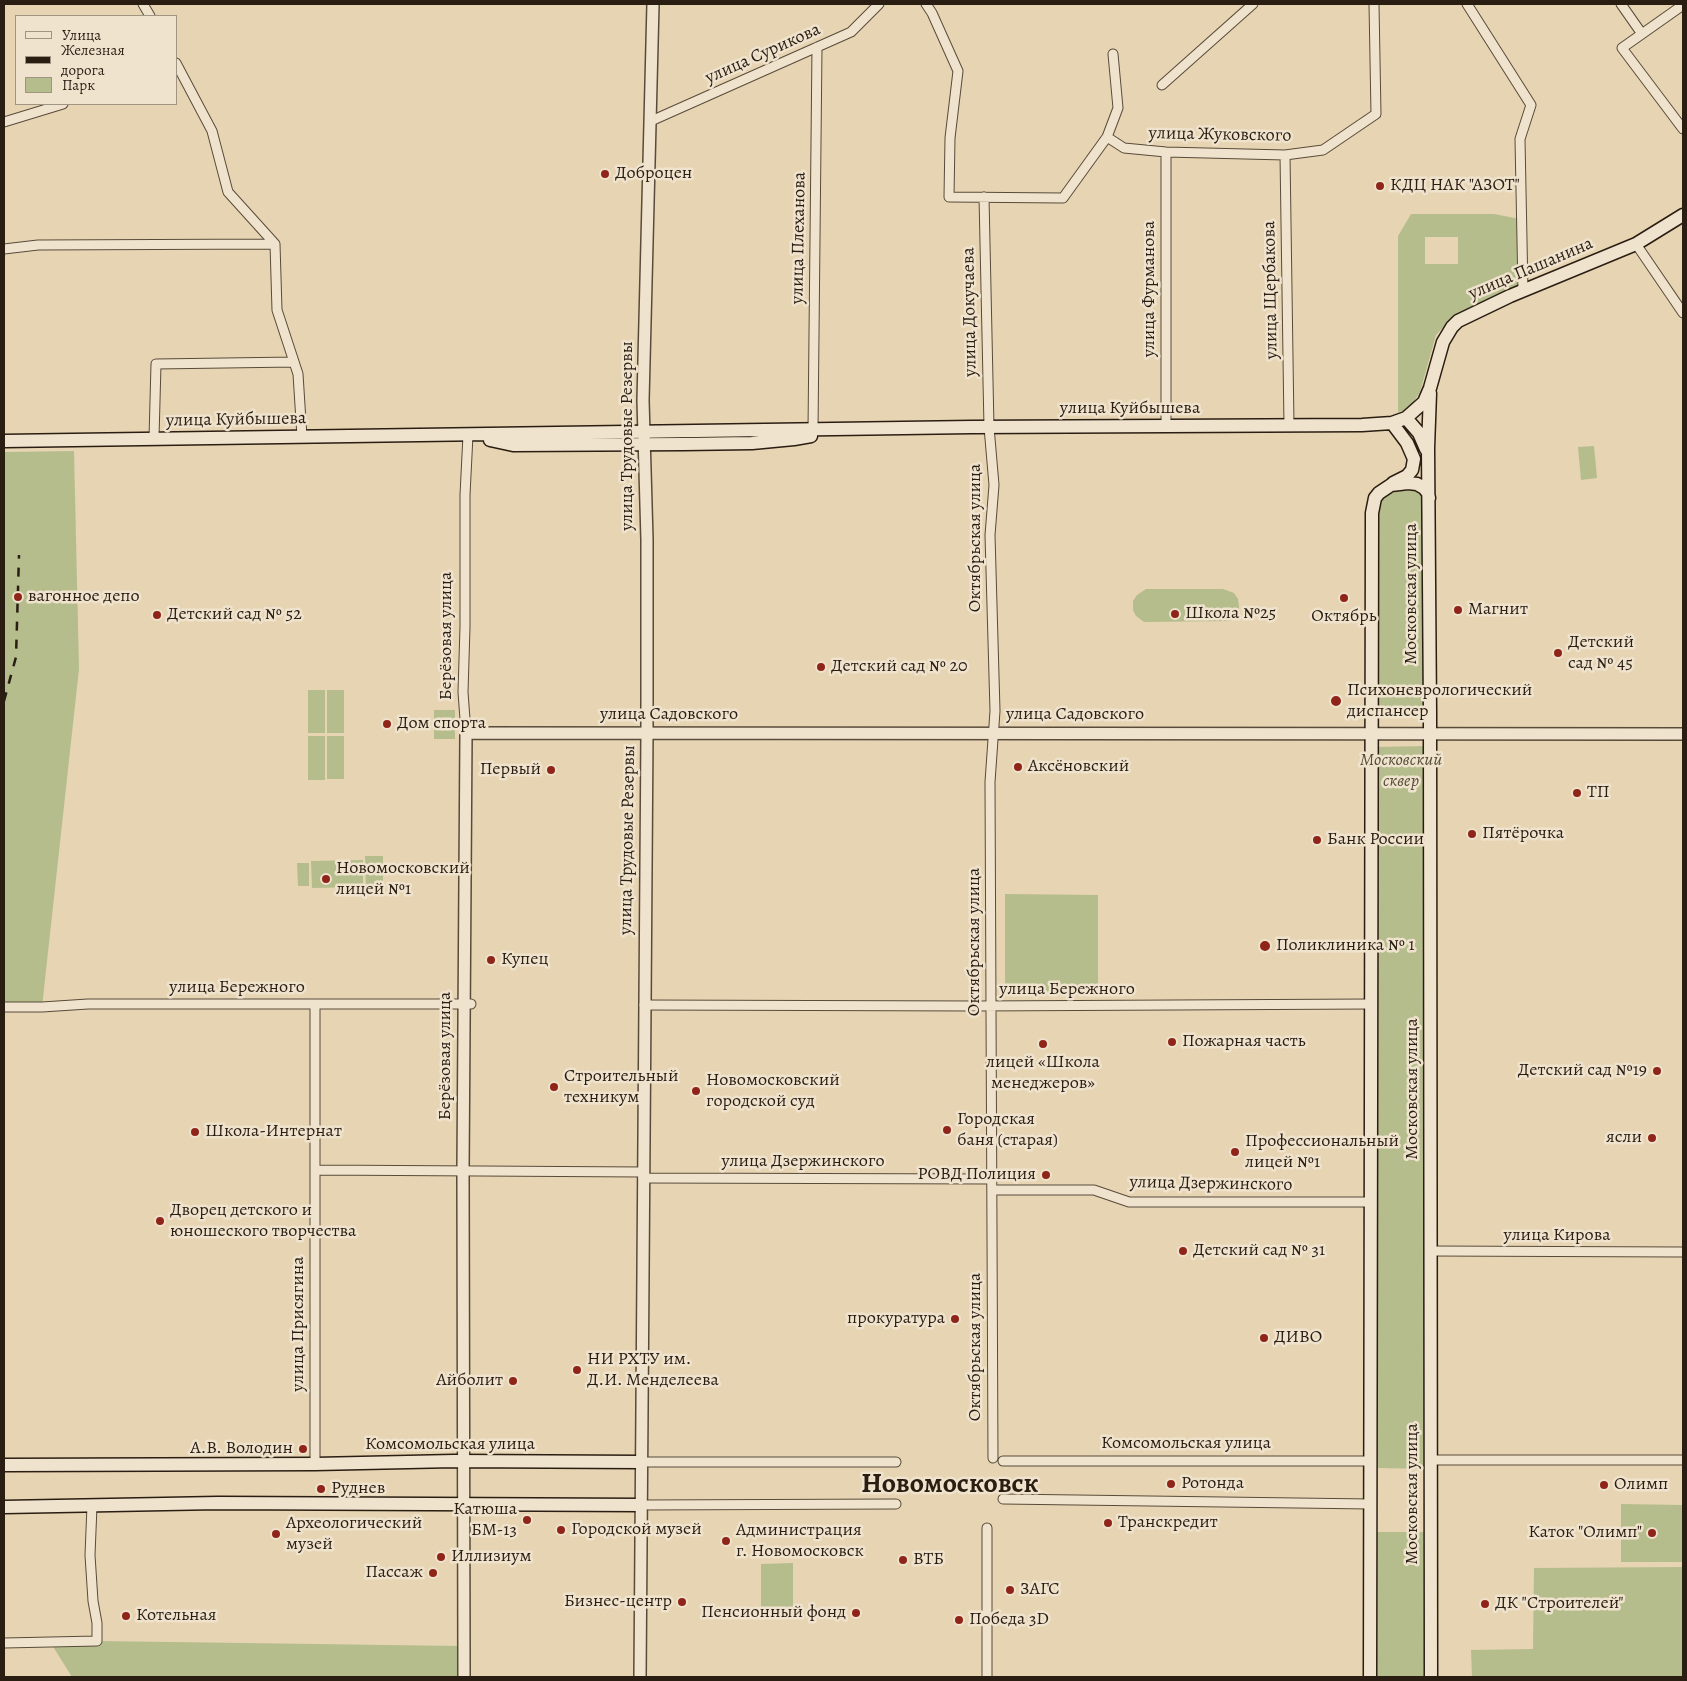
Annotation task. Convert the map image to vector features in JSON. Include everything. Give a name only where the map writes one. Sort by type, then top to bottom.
[{"type":"main road","name":"улица Пашанина","points":[[1430,388],[1443,342],[1452,327],[1466,316],[1636,244],[1683,214]]},
{"type":"main road","name":"улица Куйбышева","points":[[4,441],[468,435],[514,445],[813,430],[1392,423],[1406,418],[1420,406],[1430,388]]},
{"type":"main road","points":[[1428,458],[1430,388]]},
{"type":"main road","points":[[1406,418],[1419,433],[1428,458]]},
{"type":"main road","points":[[1370,1677],[1372,513],[1375,498],[1390,485],[1407,476],[1412,470],[1414,459],[1408,443],[1392,423]]},
{"type":"main road","points":[[644,438],[752,443],[794,440],[855,429]]},
{"type":"main road","name":"Московская улица","points":[[1428,458],[1430,501],[1431,1677]]},
{"type":"main road","points":[[1390,485],[1418,484],[1428,493],[1430,501]]},
{"type":"main road","name":"Комсомольская улица","points":[[4,1465],[315,1464],[464,1461],[642,1462]]},
{"type":"main road","points":[[4,1507],[218,1503],[642,1505]]},
{"type":"street","points":[[143,4],[149,15]]},
{"type":"street","name":"улица Трудовые Резервы","points":[[640,1677],[647,540],[643,400],[653,4]]},
{"type":"street","name":"улица Сурикова","points":[[651,121],[851,32],[880,4]]},
{"type":"street","points":[[926,4],[932,12],[958,71],[950,138],[949,197],[1063,198],[1107,137],[1118,108],[1113,54]]},
{"type":"street","points":[[1162,85],[1253,4]]},
{"type":"street","name":"улица Жуковского","points":[[1107,137],[1124,148],[1166,152],[1285,155],[1323,150],[1376,114],[1374,4]]},
{"type":"street","points":[[1467,4],[1531,105],[1520,139],[1523,291]]},
{"type":"street","points":[[1621,4],[1642,34]]},
{"type":"street","points":[[1683,5],[1622,48],[1683,129]]},
{"type":"street","name":"улица Плеханова","points":[[813,430],[817,47]]},
{"type":"street","points":[[178,68],[212,131],[228,192],[275,244],[277,310],[298,374],[302,437]]},
{"type":"street","points":[[4,122],[60,105]]},
{"type":"street","name":"улица Фурманова","points":[[1166,152],[1166,427]]},
{"type":"street","name":"улица Щербакова","points":[[1285,155],[1289,425]]},
{"type":"street","name":"улица Докучаева","points":[[984,197],[989,427]]},
{"type":"street","points":[[4,249],[38,245],[275,244]]},
{"type":"street","points":[[1636,244],[1683,313]]},
{"type":"street","points":[[154,438],[156,364],[294,362]]},
{"type":"street","name":"Октябрьская улица","points":[[989,427],[994,484],[990,535],[995,711],[990,782],[993,1458]]},
{"type":"street","name":"Берёзовая улица","points":[[464,1677],[463,1170],[468,1004],[466,732],[463,692],[465,495],[468,435]]},
{"type":"street","name":"улица Садовского","points":[[466,732],[1683,734]]},
{"type":"street","name":"улица Бережного","points":[[4,1007],[88,1004],[468,1004]]},
{"type":"street","name":"улица Бережного","points":[[644,1005],[1370,1004]]},
{"type":"street","name":"улица Присягина","points":[[315,1005],[315,1464]]},
{"type":"street","name":"улица Дзержинского","points":[[316,1170],[463,1170],[643,1175],[992,1179]]},
{"type":"street","name":"улица Дзержинского","points":[[992,1190],[1094,1190],[1129,1202],[1370,1202]]},
{"type":"street","name":"улица Кирова","points":[[1431,1251],[1683,1252]]},
{"type":"street","points":[[1431,1460],[1683,1460]]},
{"type":"street","name":"Комсомольская улица","points":[[1003,1462],[1370,1461]]},
{"type":"street","name":"Комсомольская улица","points":[[642,1462],[896,1462]]},
{"type":"street","points":[[1003,1499],[1370,1504]]},
{"type":"street","points":[[642,1505],[896,1504]]},
{"type":"street","points":[[4,1643],[97,1641],[90,1555],[92,1506]]},
{"type":"street","points":[[987,1528],[987,1677]]},
{"type":"green space","points":[[1411,214],[1494,214],[1520,219],[1520,286],[1506,295],[1466,310],[1449,321],[1436,335],[1420,392],[1413,403],[1403,411],[1398,412],[1398,236]],"holes":[[[1425,237],[1458,237],[1458,264],[1425,264]]]},
{"type":"green space","points":[[1594,446],[1597,478],[1581,480],[1578,447]]},
{"type":"green space","points":[[74,451],[79,669],[42,1007],[4,1007],[4,452]]},
{"type":"green space","name":"Московский сквер","points":[[1388,491],[1420,491],[1424,498],[1424,711],[1376,710],[1377,504]]},
{"type":"green space","points":[[1146,589],[1223,589],[1234,593],[1238,599],[1239,607],[1237,615],[1230,621],[1144,622],[1136,616],[1133,610],[1133,601],[1137,595]]},
{"type":"green space","points":[[308,690],[325,690],[325,733],[308,733]]},
{"type":"green space","points":[[327,690],[344,690],[344,733],[327,733]]},
{"type":"green space","points":[[434,710],[455,710],[455,739],[434,739]]},
{"type":"green space","points":[[308,736],[325,736],[325,780],[308,780]]},
{"type":"green space","points":[[327,736],[344,736],[344,779],[327,779]]},
{"type":"green space","name":"Московский сквер","points":[[1426,746],[1424,1469],[1378,1468],[1376,747]]},
{"type":"green space","points":[[365,856],[383,856],[383,891],[366,891]]},
{"type":"green space","points":[[363,860],[363,887],[312,888],[311,861]]},
{"type":"green space","points":[[297,863],[309,863],[309,886],[298,886]]},
{"type":"green space","points":[[1005,894],[1098,895],[1098,993],[1005,993]]},
{"type":"green space","name":"Каток \"Олимп\"","points":[[1621,1504],[1683,1505],[1683,1562],[1621,1562]]},
{"type":"green space","points":[[1377,1532],[1425,1532],[1425,1677],[1376,1677]]},
{"type":"green space","points":[[793,1563],[793,1614],[761,1615],[761,1564]]},
{"type":"green space","points":[[1683,1567],[1683,1677],[1472,1677],[1471,1650],[1533,1649],[1534,1568]]},
{"type":"green space","points":[[97,1641],[460,1646],[460,1677],[72,1677],[52,1645]]},
{"type":"railway","points":[[4,701],[16,657],[19,555]]},
{"type":"place","name":"Доброцен","points":[[605,174]]},
{"type":"place","name":"КДЦ НАК \"АЗОТ\"","points":[[1380,186]]},
{"type":"place","name":"вагонное депо","points":[[18,597]]},
{"type":"place","name":"Октябрь","points":[[1344,598]]},
{"type":"place","name":"Магнит","points":[[1458,610]]},
{"type":"place","name":"Школа №25","points":[[1175,614]]},
{"type":"place","name":"Детский сад № 52","points":[[157,615]]},
{"type":"place","name":"Детский сад № 45","points":[[1558,653]]},
{"type":"place","name":"Детский сад № 20","points":[[821,667]]},
{"type":"place","name":"Психоневрологический диспансер","points":[[1336,701]]},
{"type":"place","name":"Дом спорта","points":[[387,724]]},
{"type":"place","name":"Аксёновский","points":[[1018,767]]},
{"type":"place","name":"Первый","points":[[551,770]]},
{"type":"place","name":"ТП","points":[[1577,793]]},
{"type":"place","name":"Пятёрочка","points":[[1472,834]]},
{"type":"place","name":"Банк России","points":[[1317,840]]},
{"type":"place","name":"Новомосковский лицей №1","points":[[326,879]]},
{"type":"place","name":"Поликлиника № 1","points":[[1265,946]]},
{"type":"place","name":"Купец","points":[[491,960]]},
{"type":"place","name":"Пожарная часть","points":[[1172,1042]]},
{"type":"place","name":"лицей «Школа менеджеров»","points":[[1043,1044]]},
{"type":"place","name":"Детский сад №19","points":[[1657,1071]]},
{"type":"place","name":"Строительный техникум","points":[[554,1087]]},
{"type":"place","name":"Новомосковский городской суд","points":[[696,1091]]},
{"type":"place","name":"Городская баня (старая)","points":[[947,1130]]},
{"type":"place","name":"Школа-Интернат","points":[[195,1132]]},
{"type":"place","name":"ясли","points":[[1652,1138]]},
{"type":"place","name":"Профессиональный лицей №1","points":[[1235,1152]]},
{"type":"place","name":"РОВД Полиция","points":[[1046,1175]]},
{"type":"place","name":"Дворец детского и юношеского творчества","points":[[160,1221]]},
{"type":"place","name":"Детский сад № 31","points":[[1183,1251]]},
{"type":"place","name":"прокуратура","points":[[955,1319]]},
{"type":"place","name":"ДИВО","points":[[1264,1338]]},
{"type":"place","name":"НИ РХТУ им. Д.И. Менделеева","points":[[577,1370]]},
{"type":"place","name":"Айболит","points":[[513,1381]]},
{"type":"place","name":"А.В. Володин","points":[[303,1449]]},
{"type":"place","name":"Ротонда","points":[[1171,1484]]},
{"type":"place","name":"Олимп","points":[[1604,1485]]},
{"type":"place","name":"Руднев","points":[[321,1489]]},
{"type":"place","name":"Катюша БМ-13","points":[[527,1520]]},
{"type":"place","name":"Транскредит","points":[[1108,1523]]},
{"type":"place","name":"Городской музей","points":[[561,1530]]},
{"type":"place","name":"Каток \"Олимп\"","points":[[1652,1533]]},
{"type":"place","name":"Археологический музей","points":[[276,1534]]},
{"type":"place","name":"Администрация г. Новомосковск","points":[[726,1541]]},
{"type":"place","name":"Иллизиум","points":[[441,1557]]},
{"type":"place","name":"ВТБ","points":[[903,1560]]},
{"type":"place","name":"Пассаж","points":[[433,1573]]},
{"type":"place","name":"ЗАГС","points":[[1010,1590]]},
{"type":"place","name":"Бизнес-центр","points":[[682,1602]]},
{"type":"place","name":"ДК \"Строителей\"","points":[[1485,1604]]},
{"type":"place","name":"Пенсионный фонд","points":[[856,1613]]},
{"type":"place","name":"Котельная","points":[[126,1616]]},
{"type":"place","name":"Победа 3D","points":[[959,1620]]},
{"type":"district","name":"Новомосковск","points":[[950,1485]]}]
